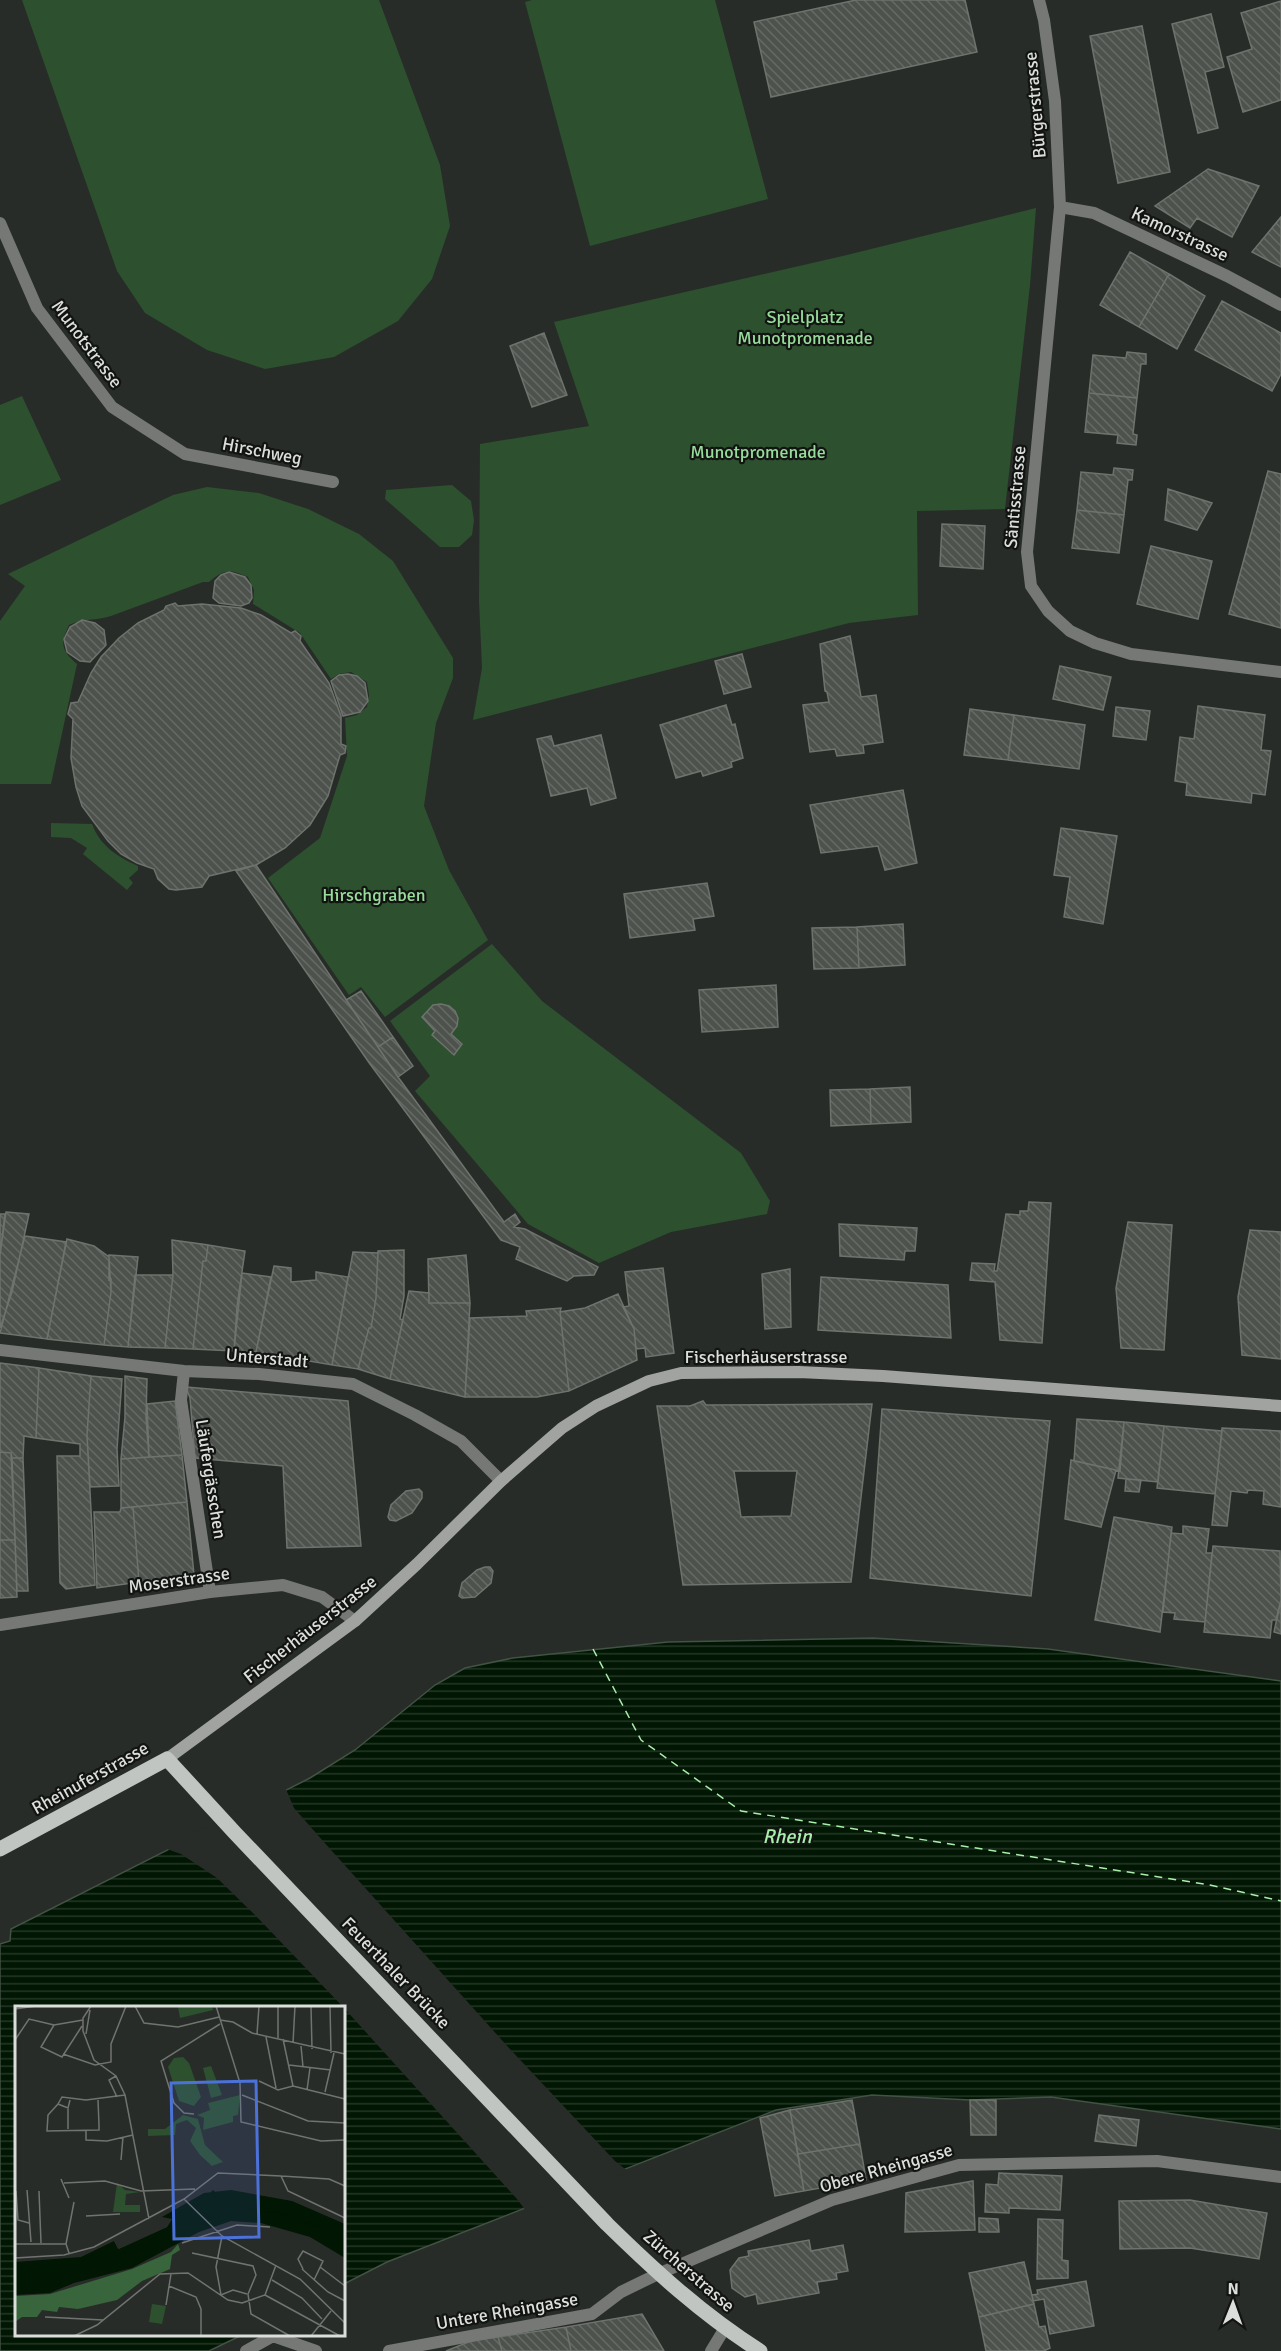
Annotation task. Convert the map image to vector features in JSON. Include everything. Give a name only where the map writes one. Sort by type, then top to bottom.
[{"type":"main road","name":"Fischerhäuserstrasse","points":[[167,1758],[355,1621],[501,1481],[562,1428],[596,1406],[649,1381],[681,1373],[800,1372],[883,1376],[1281,1406]]},
{"type":"main road","name":"Feuerthaler Brücke","points":[[167,1758],[598,2213]]},
{"type":"main road","name":"Rheinuferstrasse","points":[[0,1850],[167,1758]]},
{"type":"main road","name":"Zürcherstrasse","points":[[598,2213],[658,2274],[725,2328],[760,2351]]},
{"type":"street","name":"Bürgerstrasse","points":[[1039,0],[1044,20],[1054,101],[1060,207]]},
{"type":"street","name":"Kamorstrasse","points":[[1060,207],[1094,213],[1281,304]]},
{"type":"street","name":"Säntisstrasse","points":[[1060,207],[1027,552],[1031,586],[1048,611],[1070,631],[1095,643],[1131,654],[1281,672]]},
{"type":"street","name":"Munotstrasse","points":[[0,223],[37,308],[112,407],[185,454]]},
{"type":"street","name":"Hirschweg","points":[[185,454],[333,482]]},
{"type":"street","name":"Unterstadt","points":[[0,1350],[184,1371],[259,1374],[353,1384],[416,1415],[460,1441],[501,1481]]},
{"type":"street","name":"Läufergässchen","points":[[184,1371],[181,1400],[210,1592]]},
{"type":"street","name":"Moserstrasse","points":[[0,1625],[210,1592],[283,1585],[322,1597],[355,1621]]},
{"type":"street","name":"Obere Rheingasse","points":[[658,2274],[832,2200],[959,2165],[1157,2161],[1281,2177]]},
{"type":"street","name":"Untere Rheingasse","points":[[389,2351],[592,2314],[621,2292],[658,2274]]},
{"type":"street","points":[[711,2351],[725,2328]]},
{"type":"street","points":[[246,2351],[273,2336],[316,2351]]},
{"type":"green space","points":[[22,0],[379,0],[440,165],[450,226],[432,279],[398,321],[334,357],[265,369],[207,350],[145,313],[117,271]]},
{"type":"green space","points":[[532,0],[715,0],[768,199],[590,246],[525,2]]},
{"type":"green space","name":"Munotpromenade","points":[[1036,208],[1030,285],[1005,509],[917,511],[918,615],[849,623],[473,720],[482,668],[479,601],[480,444],[589,426],[554,322],[847,255]]},
{"type":"green space","points":[[22,396],[61,480],[0,505],[0,405]]},
{"type":"green space","points":[[452,485],[471,501],[474,520],[472,535],[459,547],[440,547],[385,499],[386,490]]},
{"type":"green space","name":"Hirschgraben","points":[[207,487],[259,493],[308,509],[359,534],[393,561],[453,658],[453,678],[436,723],[424,806],[449,870],[488,940],[385,1017],[361,987],[349,995],[268,878],[320,838],[347,756],[345,718],[357,715],[367,707],[369,695],[367,682],[351,672],[339,674],[331,679],[300,633],[253,604],[254,590],[248,577],[232,572],[223,573],[209,582],[203,582],[111,616],[69,625],[63,642],[65,651],[77,664],[51,784],[0,784],[0,621],[25,586],[8,574],[173,495]]},
{"type":"green space","points":[[51,823],[92,824],[95,832],[110,850],[138,866],[138,870],[129,878],[133,883],[127,890],[83,854],[87,848],[71,838],[51,837]]},
{"type":"green space","points":[[492,944],[542,1001],[741,1153],[770,1201],[767,1214],[671,1232],[599,1263],[528,1224],[415,1091],[430,1076],[390,1021]]},
{"type":"water","name":"Rhein","points":[[873,1638],[1048,1649],[1281,1681],[1281,2129],[1051,2097],[970,2100],[872,2095],[776,2110],[387,2262],[345,2283],[345,2006],[15,2006],[15,2336],[240,2336],[209,2351],[0,2351],[0,1944],[10,1941],[11,1929],[310,1778],[355,1750],[435,1685],[465,1668],[513,1658],[668,1642]]},
{"type":"pier","points":[[285,1787],[294,1808],[323,1841],[509,2048],[615,2161],[629,2172],[526,2211],[345,2009],[345,2006],[342,2006],[256,1916],[217,1878],[181,1854],[164,1848]]},
{"type":"building","points":[[856,0],[965,0],[977,52],[771,97],[754,22]]},
{"type":"building","points":[[1281,1],[1281,100],[1243,112],[1227,57],[1252,49],[1241,13]]},
{"type":"building","points":[[1211,14],[1224,67],[1205,72],[1218,128],[1198,133],[1172,24]]},
{"type":"building","points":[[1142,26],[1170,172],[1118,183],[1090,36]]},
{"type":"building","points":[[1208,169],[1259,186],[1232,237],[1197,218],[1190,228],[1155,206]]},
{"type":"building","points":[[1281,217],[1281,267],[1252,252]]},
{"type":"building","points":[[1130,252],[1169,274],[1139,327],[1100,305]]},
{"type":"building","points":[[1169,274],[1205,296],[1177,349],[1139,327]]},
{"type":"building","points":[[1222,301],[1281,333],[1281,374],[1272,391],[1195,350]]},
{"type":"building","points":[[544,333],[567,395],[532,407],[510,346]]},
{"type":"building","points":[[1127,352],[1146,354],[1146,364],[1141,364],[1137,398],[1089,393],[1093,355],[1126,358]]},
{"type":"building","points":[[1089,393],[1137,398],[1133,434],[1137,435],[1136,445],[1117,443],[1118,435],[1085,432]]},
{"type":"building","points":[[1114,468],[1133,470],[1132,480],[1128,480],[1124,515],[1077,510],[1081,472],[1113,475]]},
{"type":"building","points":[[1268,471],[1281,474],[1281,628],[1229,614]]},
{"type":"building","points":[[1168,489],[1212,503],[1197,530],[1165,520]]},
{"type":"building","points":[[1077,510],[1124,515],[1119,553],[1072,548]]},
{"type":"building","points":[[942,524],[985,526],[983,569],[940,566]]},
{"type":"building","points":[[1151,546],[1212,561],[1198,619],[1137,604]]},
{"type":"building","points":[[229,572],[245,577],[251,585],[252,598],[249,603],[241,606],[219,603],[213,598],[215,581],[221,575]]},
{"type":"building","points":[[175,603],[178,606],[202,604],[241,608],[261,615],[291,633],[295,631],[301,636],[300,641],[329,683],[341,716],[341,744],[346,746],[345,753],[340,755],[328,796],[310,825],[285,848],[256,865],[209,876],[202,887],[176,890],[169,889],[158,879],[154,869],[121,854],[108,841],[82,806],[71,758],[73,719],[68,714],[71,703],[78,702],[101,657],[119,638],[138,623]]},
{"type":"building","points":[[82,620],[95,623],[104,630],[106,645],[90,662],[80,661],[67,652],[64,639],[70,627]]},
{"type":"building","points":[[850,636],[861,697],[876,695],[883,742],[863,745],[864,753],[837,756],[835,749],[810,752],[803,705],[829,702],[825,691],[820,644]]},
{"type":"building","points":[[742,654],[751,687],[724,694],[715,661]]},
{"type":"building","points":[[1060,666],[1111,677],[1103,710],[1053,699]]},
{"type":"building","points":[[339,675],[357,676],[365,683],[368,701],[360,712],[343,716],[331,681]]},
{"type":"building","points":[[726,705],[732,725],[735,724],[743,758],[731,762],[732,767],[703,776],[701,771],[676,778],[660,725]]},
{"type":"building","points":[[1198,706],[1265,715],[1261,750],[1271,751],[1265,795],[1252,793],[1251,803],[1186,795],[1187,783],[1175,781],[1180,737],[1194,739]]},
{"type":"building","points":[[1116,707],[1150,711],[1146,740],[1113,736]]},
{"type":"building","points":[[970,709],[1014,715],[1008,760],[964,755]]},
{"type":"building","points":[[1014,715],[1085,725],[1079,769],[1008,760]]},
{"type":"building","points":[[601,735],[616,798],[591,805],[587,788],[551,796],[537,739],[551,736],[554,746]]},
{"type":"building","points":[[903,790],[917,863],[885,870],[878,846],[821,853],[810,805]]},
{"type":"building","points":[[1061,828],[1117,836],[1103,924],[1064,917],[1070,877],[1054,875]]},
{"type":"building","points":[[256,865],[398,1077],[504,1222],[515,1214],[520,1222],[514,1227],[525,1229],[598,1267],[594,1275],[574,1276],[567,1281],[516,1259],[520,1247],[501,1240],[370,1064],[236,871]]},
{"type":"building","points":[[707,883],[714,916],[693,919],[695,930],[630,938],[624,894]]},
{"type":"building","points":[[903,924],[905,965],[859,968],[857,927]]},
{"type":"building","points":[[857,927],[859,968],[814,969],[812,928]]},
{"type":"building","points":[[776,985],[778,1027],[702,1032],[699,990]]},
{"type":"building","points":[[361,991],[393,1037],[378,1047],[346,1000]]},
{"type":"building","points":[[433,1005],[449,1006],[458,1018],[457,1026],[451,1034],[462,1044],[454,1055],[432,1035],[435,1031],[422,1017]]},
{"type":"building","points":[[393,1037],[413,1066],[398,1077],[378,1047]]},
{"type":"building","points":[[910,1087],[911,1122],[871,1124],[870,1089]]},
{"type":"building","points":[[870,1089],[871,1124],[831,1126],[830,1090]]},
{"type":"building","points":[[1029,1202],[1051,1203],[1042,1343],[1000,1340],[995,1282],[970,1280],[972,1263],[995,1264],[994,1271],[997,1271],[1006,1214],[1020,1215],[1020,1211],[1028,1211]]},
{"type":"building","points":[[6,1212],[29,1214],[12,1292],[0,1328],[0,1255]]},
{"type":"building","points":[[0,1214],[5,1214],[0,1255]]},
{"type":"building","points":[[1128,1222],[1172,1225],[1164,1350],[1121,1348],[1116,1288]]},
{"type":"building","points":[[839,1224],[917,1228],[915,1251],[905,1251],[904,1260],[840,1256]]},
{"type":"building","points":[[1250,1230],[1281,1232],[1281,1359],[1242,1355],[1238,1297]]},
{"type":"building","points":[[25,1236],[66,1242],[47,1339],[0,1333]]},
{"type":"building","points":[[67,1239],[94,1246],[109,1257],[111,1292],[104,1345],[47,1339]]},
{"type":"building","points":[[172,1240],[208,1245],[206,1261],[203,1261],[193,1349],[165,1348],[173,1275]]},
{"type":"building","points":[[208,1245],[245,1251],[237,1306],[234,1351],[193,1349],[203,1261],[206,1261]]},
{"type":"building","points":[[404,1250],[404,1296],[400,1319],[403,1320],[390,1379],[358,1369],[369,1328],[371,1328],[376,1298],[378,1251]]},
{"type":"building","points":[[353,1252],[378,1253],[376,1298],[371,1328],[369,1328],[358,1369],[332,1365]]},
{"type":"building","points":[[109,1255],[138,1257],[128,1347],[104,1345],[111,1292]]},
{"type":"building","points":[[466,1255],[470,1303],[429,1303],[428,1259]]},
{"type":"building","points":[[274,1266],[291,1268],[291,1282],[316,1280],[316,1272],[348,1277],[332,1365],[256,1352]]},
{"type":"building","points":[[663,1268],[674,1353],[646,1357],[645,1348],[636,1349],[634,1329],[623,1307],[629,1306],[625,1272]]},
{"type":"building","points":[[790,1269],[791,1327],[765,1329],[762,1274]]},
{"type":"building","points":[[242,1273],[271,1277],[256,1352],[234,1351]]},
{"type":"building","points":[[135,1275],[173,1275],[165,1348],[128,1347]]},
{"type":"building","points":[[821,1277],[948,1285],[951,1338],[818,1330]]},
{"type":"building","points":[[409,1291],[429,1293],[429,1303],[470,1303],[465,1397],[390,1379]]},
{"type":"building","points":[[618,1294],[634,1329],[637,1360],[569,1391],[560,1312],[585,1308]]},
{"type":"building","points":[[561,1308],[569,1391],[537,1397],[465,1397],[470,1318],[527,1316],[526,1311]]},
{"type":"building","points":[[0,1363],[39,1368],[36,1438],[24,1436],[23,1458],[12,1458],[11,1453],[0,1452]]},
{"type":"building","points":[[39,1368],[91,1376],[87,1435],[95,1585],[66,1589],[60,1583],[57,1456],[80,1456],[80,1444],[36,1438]]},
{"type":"building","points":[[91,1376],[122,1379],[117,1449],[119,1486],[90,1487],[87,1435]]},
{"type":"building","points":[[125,1376],[147,1379],[146,1417],[149,1457],[121,1459],[125,1417]]},
{"type":"building","points":[[186,1387],[348,1401],[361,1546],[287,1548],[283,1466],[195,1458],[190,1398]]},
{"type":"building","points":[[175,1401],[182,1455],[149,1457],[147,1404]]},
{"type":"building","points":[[703,1401],[706,1405],[872,1404],[851,1582],[683,1585],[657,1406],[690,1406]],"holes":[[[734,1471],[797,1471],[791,1516],[741,1517]]]},
{"type":"building","points":[[882,1409],[1050,1421],[1031,1596],[870,1578]]},
{"type":"building","points":[[1077,1419],[1124,1422],[1120,1471],[1074,1461]]},
{"type":"building","points":[[1124,1422],[1164,1426],[1158,1482],[1118,1478]]},
{"type":"building","points":[[1164,1426],[1222,1431],[1215,1494],[1157,1488]]},
{"type":"building","points":[[1222,1428],[1281,1431],[1281,1507],[1263,1504],[1264,1491],[1248,1490],[1247,1493],[1231,1491],[1227,1526],[1212,1525]]},
{"type":"building","points":[[0,1452],[11,1453],[15,1540],[0,1540]]},
{"type":"building","points":[[182,1455],[187,1502],[121,1508],[121,1459]]},
{"type":"building","points":[[12,1458],[23,1458],[28,1591],[17,1591]]},
{"type":"building","points":[[1071,1460],[1116,1470],[1101,1527],[1065,1519]]},
{"type":"building","points":[[1126,1479],[1141,1480],[1139,1492],[1125,1491]]},
{"type":"building","points":[[419,1489],[422,1492],[422,1498],[412,1513],[396,1521],[390,1520],[388,1517],[391,1505],[406,1491]]},
{"type":"building","points":[[187,1502],[194,1575],[139,1582],[133,1507]]},
{"type":"building","points":[[133,1507],[139,1582],[97,1588],[94,1512],[120,1512],[121,1508]]},
{"type":"building","points":[[1114,1517],[1172,1527],[1160,1632],[1095,1620]]},
{"type":"building","points":[[1183,1526],[1209,1529],[1206,1553],[1212,1553],[1205,1622],[1174,1619],[1175,1613],[1163,1612],[1171,1533],[1183,1534]]},
{"type":"building","points":[[0,1540],[15,1540],[17,1597],[0,1598]]},
{"type":"building","points":[[1213,1546],[1280,1551],[1281,1600],[1276,1620],[1272,1620],[1270,1638],[1204,1632]]},
{"type":"building","points":[[490,1567],[493,1571],[491,1583],[475,1597],[462,1598],[459,1596],[462,1583],[477,1570]]},
{"type":"building","points":[[1281,1600],[1281,1634],[1274,1632]]},
{"type":"building","points":[[852,2100],[860,2144],[798,2154],[790,2110]]},
{"type":"building","points":[[970,2100],[996,2100],[996,2135],[971,2135]]},
{"type":"building","points":[[790,2110],[804,2191],[775,2196],[760,2118]]},
{"type":"building","points":[[1099,2115],[1139,2120],[1136,2146],[1095,2141]]},
{"type":"building","points":[[860,2144],[866,2180],[804,2191],[798,2154]]},
{"type":"building","points":[[999,2173],[1062,2176],[1060,2210],[1009,2208],[1009,2213],[985,2212],[986,2184],[998,2185]]},
{"type":"building","points":[[973,2181],[975,2230],[905,2232],[906,2193]]},
{"type":"building","points":[[1190,2200],[1267,2213],[1259,2259],[1190,2248],[1120,2249],[1119,2201]]},
{"type":"building","points":[[979,2218],[998,2219],[999,2232],[979,2232]]},
{"type":"building","points":[[1038,2219],[1063,2220],[1062,2260],[1068,2261],[1068,2278],[1037,2279]]},
{"type":"building","points":[[809,2240],[811,2251],[843,2245],[848,2271],[836,2273],[837,2279],[817,2282],[819,2293],[758,2304],[756,2294],[745,2297],[732,2288],[730,2270],[739,2258],[749,2256],[748,2251]]},
{"type":"building","points":[[1024,2262],[1034,2304],[979,2317],[969,2273]]},
{"type":"building","points":[[1086,2281],[1094,2326],[1050,2334],[1044,2299],[1033,2301],[1032,2295],[1038,2294],[1037,2290]]},
{"type":"building","points":[[1034,2304],[1039,2327],[1045,2326],[1050,2348],[1044,2351],[986,2351],[979,2317]]},
{"type":"building","points":[[642,2314],[664,2351],[571,2351],[566,2327]]},
{"type":"building","points":[[566,2327],[571,2351],[502,2351],[498,2337]]},
{"type":"building","points":[[498,2337],[502,2351],[446,2351],[471,2341]]},
{"type":"ferry route","points":[[593,1649],[641,1740],[741,1811],[1210,1885],[1281,1901]]},
{"type":"park label","name":"Spielplatz Munotpromenade","points":[[805,327]]}]
